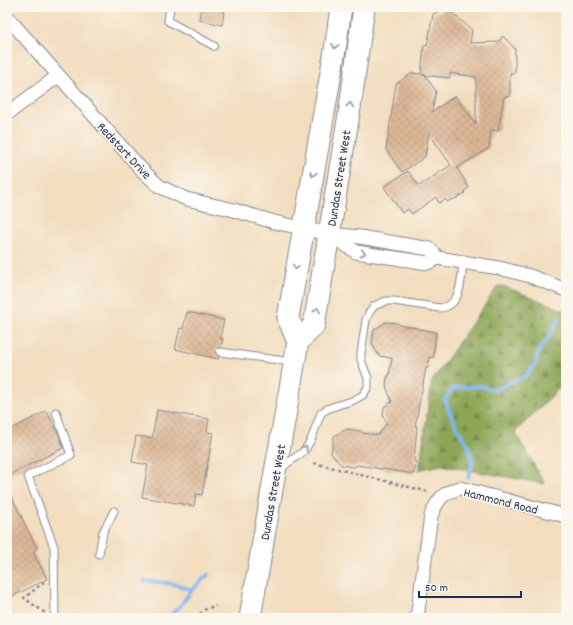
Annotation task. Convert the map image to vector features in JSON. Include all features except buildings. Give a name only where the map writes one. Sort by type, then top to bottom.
[{"type":"main road","name":"Dundas Street West","points":[[298,342],[288,318],[334,57],[341,7]]},
{"type":"main road","name":"Dundas Street West","points":[[250,618],[298,342],[314,325],[350,108],[364,7]]},
{"type":"street","name":"Redstart Drive","points":[[7,17],[142,170],[159,186],[186,199],[329,234],[360,237],[430,249],[438,258],[464,262]]},
{"type":"street","points":[[7,114],[58,76]]},
{"type":"street","points":[[464,262],[499,268],[530,276],[566,290]]},
{"type":"street","name":"Hammond Road","points":[[440,498],[451,491],[460,488],[566,516]]},
{"type":"street","points":[[417,618],[431,516],[436,503],[440,498]]},
{"type":"lane","points":[[170,7],[168,21],[214,46]]},
{"type":"lane","points":[[275,472],[304,451],[311,440],[321,413],[327,409],[352,401],[363,395],[368,387],[368,378],[360,360],[368,312],[374,306],[386,301],[445,308],[455,301],[461,286],[464,262]]},
{"type":"lane","points":[[220,352],[294,363]]},
{"type":"lane","points":[[55,618],[54,547],[28,476],[71,455],[56,412]]},
{"type":"lane","points":[[99,554],[103,532],[114,511]]},
{"type":"path","points":[[314,463],[430,492],[440,498]]},
{"type":"path","points":[[45,613],[24,598],[54,574]]},
{"type":"path","points":[[194,618],[207,608],[216,606]]},
{"type":"green space","points":[[498,286],[506,287],[566,311],[566,382],[515,432],[545,484],[441,465],[419,470],[432,381]]},
{"type":"waterway","points":[[468,478],[473,462],[468,445],[457,428],[445,400],[453,388],[480,386],[496,390],[508,383],[526,376],[535,364],[539,349],[548,339],[559,318]]},
{"type":"waterway","points":[[168,618],[180,606],[192,590],[209,574]]},
{"type":"waterway","points":[[144,581],[174,584],[192,590]]}]
